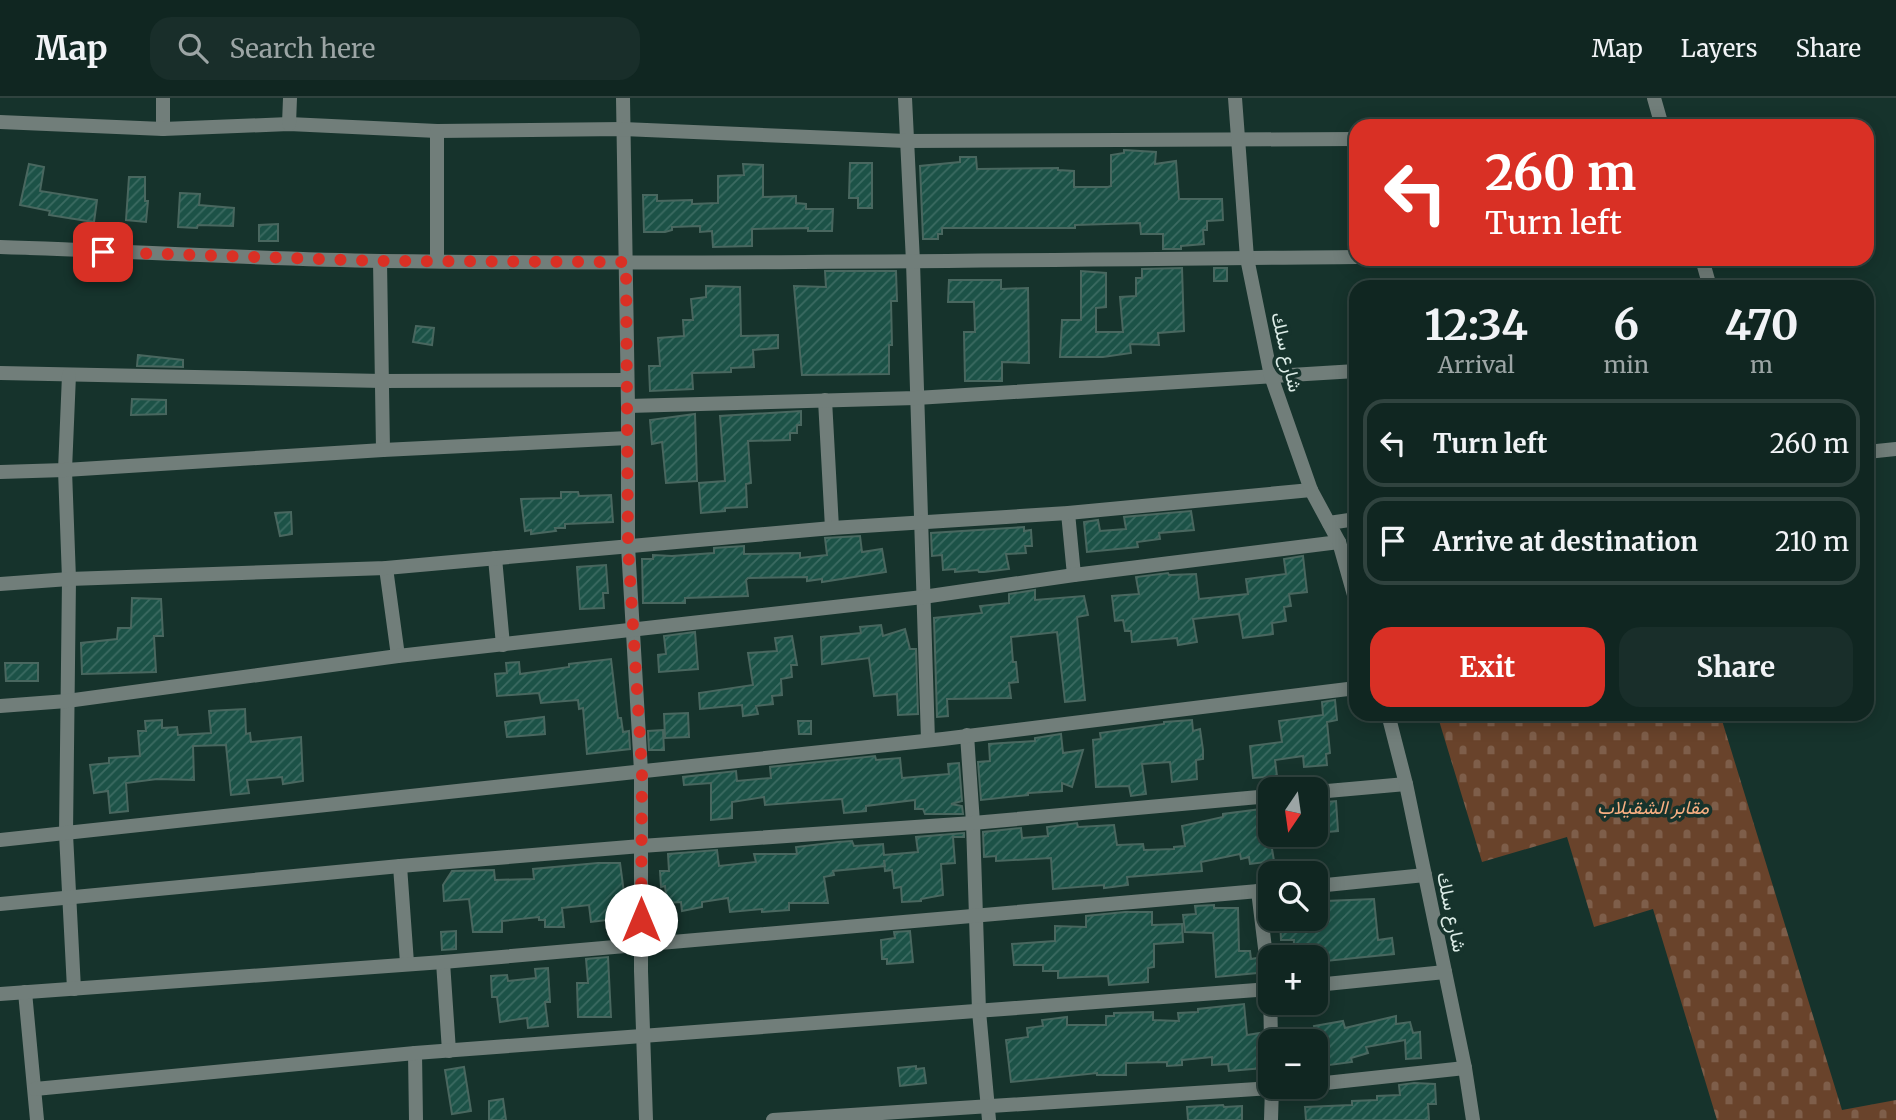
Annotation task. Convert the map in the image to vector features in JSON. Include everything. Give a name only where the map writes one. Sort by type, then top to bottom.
[{"type":"street","points":[[163,98],[163,129]]},
{"type":"street","points":[[289,124],[290,98]]},
{"type":"street","points":[[623,98],[628,546],[642,771],[642,1038],[646,1120]]},
{"type":"street","points":[[905,98],[913,262],[928,740]]},
{"type":"street","name":"شارع سلك","points":[[1235,98],[1247,258],[1271,376],[1311,490],[1339,542],[1349,577]]},
{"type":"street","points":[[1654,98],[1660,119]]},
{"type":"street","points":[[0,122],[163,129],[289,124],[438,131],[623,129],[906,141],[1349,139]]},
{"type":"street","points":[[437,261],[438,131]]},
{"type":"street","points":[[0,247],[211,257],[380,261],[913,262],[1349,257]]},
{"type":"street","points":[[380,261],[383,450]]},
{"type":"street","points":[[628,406],[916,398],[1349,371]]},
{"type":"street","points":[[0,373],[382,382],[627,380]]},
{"type":"street","points":[[69,375],[65,470],[69,579],[66,834],[74,989]]},
{"type":"street","points":[[825,400],[832,528]]},
{"type":"street","points":[[0,472],[628,438]]},
{"type":"street","points":[[1874,451],[1896,449]]},
{"type":"street","points":[[0,584],[69,579],[386,568],[832,528],[1068,513],[1311,490]]},
{"type":"street","points":[[1068,513],[1074,575]]},
{"type":"street","points":[[1329,523],[1349,520]]},
{"type":"street","points":[[0,706],[67,701],[398,656],[632,628],[923,597],[1339,542]]},
{"type":"street","points":[[495,558],[503,645]]},
{"type":"street","points":[[386,568],[398,656]]},
{"type":"street","points":[[0,839],[967,736],[1349,689]]},
{"type":"street","name":"شارع سلك","points":[[1390,721],[1425,875],[1465,1068],[1473,1120]]},
{"type":"street","points":[[967,736],[973,823],[979,1011],[989,1113]]},
{"type":"street","points":[[1328,791],[1406,784]]},
{"type":"street","points":[[0,904],[400,866],[973,823],[1258,797]]},
{"type":"street","points":[[400,866],[407,963]]},
{"type":"street","points":[[1328,885],[1425,875]]},
{"type":"street","points":[[0,994],[443,962],[1258,891]]},
{"type":"street","points":[[443,962],[449,1051]]},
{"type":"street","points":[[1328,984],[1445,972]]},
{"type":"street","points":[[35,1089],[415,1053],[1258,990]]},
{"type":"street","points":[[25,992],[37,1120]]},
{"type":"street","points":[[415,1053],[415,1120]]},
{"type":"street","points":[[1328,1083],[1465,1068]]},
{"type":"street","points":[[774,1120],[989,1113],[1258,1089]]},
{"type":"street","points":[[1271,1120],[1272,1099]]},
{"type":"green space","name":"مقابر الشقيلاب","points":[[1439,721],[1722,721],[1842,1110],[1896,1100],[1896,1120],[1717,1120],[1653,909],[1594,927],[1567,837],[1482,862]]},
{"type":"building","points":[[1124,150],[1156,152],[1155,164],[1176,161],[1179,199],[1222,199],[1223,220],[1207,221],[1207,230],[1203,230],[1204,244],[1181,246],[1181,249],[1163,249],[1163,234],[1141,234],[1140,223],[1075,225],[1075,228],[942,228],[938,239],[923,239],[920,166],[960,162],[960,157],[976,157],[977,169],[1058,168],[1074,171],[1074,187],[1108,187],[1111,186],[1111,155],[1124,153]]},
{"type":"building","points":[[850,163],[872,163],[872,208],[858,208],[858,198],[849,198]]},
{"type":"building","points":[[29,164],[44,167],[40,191],[97,200],[94,222],[49,215],[50,211],[20,205]]},
{"type":"building","points":[[743,164],[763,165],[763,197],[796,196],[796,203],[806,204],[806,209],[833,209],[832,231],[808,231],[808,228],[752,229],[752,246],[713,247],[712,231],[700,232],[700,226],[672,227],[672,230],[665,232],[644,232],[643,195],[657,195],[657,201],[692,200],[692,204],[718,203],[718,176],[744,175]]},
{"type":"building","points":[[129,177],[145,177],[145,201],[148,201],[146,222],[126,220]]},
{"type":"building","points":[[180,193],[200,194],[199,205],[234,208],[233,226],[178,227]]},
{"type":"building","points":[[278,224],[278,241],[259,241],[259,225]]},
{"type":"building","points":[[1182,268],[1184,331],[1158,333],[1159,345],[1130,344],[1131,353],[1103,357],[1060,357],[1062,320],[1081,320],[1081,271],[1106,273],[1106,307],[1096,308],[1096,332],[1123,332],[1120,297],[1136,296],[1136,278],[1142,278],[1142,269]]},
{"type":"building","points":[[1214,268],[1227,268],[1227,281],[1214,281]]},
{"type":"building","points":[[825,271],[896,271],[897,301],[891,301],[892,345],[889,345],[889,374],[802,375],[794,286],[826,287]]},
{"type":"building","points":[[949,280],[1001,280],[1001,289],[1028,288],[1029,363],[1002,362],[1002,381],[965,381],[964,332],[975,332],[974,302],[948,302]]},
{"type":"building","points":[[706,286],[740,287],[741,336],[778,335],[778,348],[753,350],[754,367],[731,368],[731,372],[692,373],[693,389],[650,391],[649,366],[660,366],[658,338],[684,336],[683,320],[693,320],[691,299],[706,297]]},
{"type":"building","points":[[416,326],[434,328],[432,345],[413,342]]},
{"type":"building","points":[[138,355],[183,360],[183,367],[137,366]]},
{"type":"building","points":[[132,399],[166,400],[166,414],[131,415]]},
{"type":"building","points":[[801,411],[801,425],[797,425],[797,433],[790,433],[790,440],[748,441],[751,483],[746,484],[747,507],[701,513],[699,483],[725,481],[720,416]]},
{"type":"building","points":[[695,414],[697,481],[666,483],[662,442],[652,444],[650,420]]},
{"type":"building","points":[[561,492],[578,492],[579,496],[611,495],[613,522],[565,524],[565,528],[555,528],[556,531],[531,534],[531,530],[525,531],[521,499],[561,498]]},
{"type":"building","points":[[1191,511],[1194,530],[1159,533],[1160,539],[1137,542],[1138,547],[1087,552],[1084,522],[1098,520],[1100,531],[1126,529],[1124,517]]},
{"type":"building","points":[[291,512],[292,534],[280,536],[275,513]]},
{"type":"building","points":[[1024,527],[1024,531],[1031,530],[1032,546],[1025,546],[1026,553],[1006,554],[1009,569],[984,572],[943,570],[942,555],[932,556],[931,533]]},
{"type":"building","points":[[860,536],[862,552],[882,549],[886,572],[822,582],[822,579],[807,581],[807,577],[748,578],[748,596],[685,598],[685,603],[643,603],[642,559],[653,559],[653,555],[714,553],[714,548],[744,546],[744,554],[800,553],[800,558],[827,555],[825,538]]},
{"type":"building","points":[[1303,556],[1307,592],[1289,594],[1291,606],[1284,607],[1286,621],[1272,623],[1273,634],[1243,638],[1239,614],[1193,619],[1197,642],[1178,645],[1177,638],[1132,642],[1131,631],[1125,631],[1123,620],[1115,621],[1112,596],[1139,594],[1136,577],[1168,573],[1196,574],[1199,599],[1248,594],[1246,579],[1286,574],[1284,559]]},
{"type":"building","points":[[606,565],[608,593],[603,593],[604,608],[580,609],[577,567]]},
{"type":"building","points":[[1035,590],[1035,600],[1084,596],[1088,615],[1077,617],[1085,700],[1065,702],[1057,632],[1011,637],[1018,682],[1009,683],[1011,698],[947,699],[948,716],[937,717],[934,618],[982,613],[980,606],[1009,603],[1009,594]]},
{"type":"building","points":[[132,598],[161,599],[163,636],[154,636],[156,672],[82,674],[81,643],[117,639],[118,628],[131,628]]},
{"type":"building","points":[[881,625],[883,636],[905,629],[910,649],[916,649],[918,714],[898,715],[897,694],[874,696],[869,658],[822,664],[821,637],[861,633],[860,627]]},
{"type":"building","points":[[695,632],[698,669],[659,672],[658,655],[666,654],[664,636]]},
{"type":"building","points":[[792,636],[797,665],[791,665],[792,677],[781,679],[782,695],[772,696],[773,704],[756,706],[758,714],[743,716],[742,705],[700,709],[699,693],[753,685],[748,653],[777,651],[775,638]]},
{"type":"building","points":[[611,659],[618,718],[621,718],[623,732],[629,731],[630,749],[587,754],[583,708],[579,709],[578,700],[541,703],[539,693],[497,696],[495,674],[507,673],[506,663],[519,662],[520,674]]},
{"type":"building","points":[[5,663],[38,663],[38,681],[6,681]]},
{"type":"building","points":[[1335,700],[1337,720],[1327,722],[1330,753],[1326,754],[1327,765],[1304,767],[1303,756],[1275,760],[1277,776],[1253,778],[1250,746],[1282,742],[1279,721],[1323,715],[1322,702]]},
{"type":"building","points":[[245,709],[246,734],[250,733],[251,742],[301,737],[303,781],[283,784],[282,777],[247,780],[249,793],[231,795],[226,745],[193,746],[194,780],[157,779],[126,783],[128,811],[110,813],[108,791],[94,793],[90,765],[109,763],[109,758],[140,756],[138,731],[146,731],[145,721],[162,720],[162,728],[177,727],[178,735],[211,733],[209,711]]},
{"type":"building","points":[[688,713],[689,737],[665,738],[664,714]]},
{"type":"building","points":[[544,717],[545,734],[507,737],[505,722]]},
{"type":"building","points":[[1192,720],[1193,731],[1200,729],[1203,750],[1203,759],[1196,760],[1197,779],[1172,782],[1170,762],[1142,764],[1146,794],[1131,796],[1129,786],[1096,787],[1093,740],[1101,739],[1100,733]]},
{"type":"building","points":[[798,721],[811,721],[811,734],[799,734]]},
{"type":"building","points":[[663,730],[664,750],[649,750],[648,731]]},
{"type":"building","points":[[1061,734],[1063,753],[1083,750],[1072,787],[1062,783],[1062,791],[981,800],[978,762],[990,761],[989,744],[1035,741],[1035,738]]},
{"type":"building","points":[[875,756],[876,760],[900,758],[902,778],[949,774],[948,764],[959,763],[962,801],[951,804],[962,806],[963,814],[925,814],[923,809],[915,809],[915,800],[866,806],[866,811],[844,813],[842,799],[765,805],[764,797],[732,802],[732,818],[711,820],[711,783],[684,785],[683,777],[736,771],[737,781],[771,778],[770,767]]},
{"type":"building","points":[[1336,801],[1338,831],[1328,832],[1328,802]]},
{"type":"building","points":[[1258,809],[1258,847],[1272,847],[1274,861],[1250,864],[1249,857],[1241,859],[1240,854],[1201,862],[1202,871],[1127,877],[1128,885],[1053,889],[1051,858],[996,861],[996,856],[984,857],[983,832],[1021,828],[1022,838],[1048,836],[1047,827],[1077,823],[1078,827],[1114,825],[1117,845],[1143,844],[1144,850],[1174,849],[1185,846],[1182,826],[1223,817],[1223,814]]},
{"type":"building","points":[[964,833],[964,837],[953,837],[955,863],[941,864],[943,895],[921,901],[902,902],[901,887],[894,888],[892,870],[885,871],[885,866],[833,871],[834,875],[824,877],[828,903],[789,903],[789,910],[762,912],[762,909],[730,912],[728,898],[702,902],[702,907],[682,911],[681,902],[667,903],[665,886],[661,887],[660,871],[669,871],[668,854],[717,850],[719,866],[756,862],[754,854],[797,854],[796,847],[852,841],[854,846],[883,844],[884,855],[918,852],[916,837]]},
{"type":"building","points":[[620,863],[625,900],[622,901],[623,918],[591,922],[589,905],[562,908],[564,927],[545,927],[545,920],[539,920],[539,917],[502,921],[502,932],[473,932],[469,899],[444,901],[443,885],[452,871],[494,870],[495,880],[534,879],[533,869]]},
{"type":"building","points":[[1374,899],[1378,940],[1392,938],[1394,954],[1328,961],[1328,945],[1294,945],[1294,940],[1281,940],[1281,931],[1328,931],[1328,901]]},
{"type":"building","points":[[1214,905],[1214,908],[1238,908],[1239,951],[1250,951],[1251,959],[1257,958],[1257,973],[1216,977],[1213,933],[1185,932],[1183,915],[1196,914],[1195,906]]},
{"type":"building","points":[[1152,912],[1152,925],[1182,924],[1183,942],[1154,944],[1154,967],[1148,968],[1148,982],[1109,985],[1108,976],[1058,978],[1058,971],[1043,971],[1043,965],[1014,965],[1012,944],[1055,941],[1055,926],[1086,927],[1086,916]]},
{"type":"building","points":[[456,931],[456,949],[442,950],[441,932]]},
{"type":"building","points":[[910,931],[913,962],[887,964],[887,959],[882,959],[881,940],[895,938],[894,932]]},
{"type":"building","points":[[608,957],[611,1017],[578,1017],[577,983],[588,983],[586,959]]},
{"type":"building","points":[[548,968],[550,1002],[545,1002],[548,1026],[528,1028],[527,1018],[500,1022],[497,997],[492,997],[491,976],[507,975],[508,981],[536,978],[535,969]]},
{"type":"building","points":[[1244,1004],[1247,1035],[1258,1033],[1258,1069],[1229,1071],[1228,1064],[1212,1065],[1212,1057],[1182,1060],[1182,1065],[1167,1066],[1167,1062],[1126,1063],[1126,1075],[1097,1073],[1011,1082],[1006,1040],[1028,1037],[1027,1028],[1043,1026],[1042,1020],[1067,1017],[1067,1025],[1106,1025],[1106,1016],[1114,1016],[1114,1013],[1153,1012],[1153,1020],[1179,1021],[1178,1013],[1198,1012],[1198,1009]]},
{"type":"building","points":[[1396,1016],[1396,1024],[1410,1022],[1413,1033],[1420,1032],[1421,1058],[1406,1059],[1405,1040],[1366,1047],[1368,1053],[1351,1058],[1352,1062],[1328,1065],[1328,1029],[1315,1029],[1314,1026],[1343,1021],[1345,1028]]},
{"type":"building","points":[[916,1066],[916,1069],[924,1068],[926,1083],[900,1086],[898,1068]]},
{"type":"building","points":[[464,1067],[471,1111],[452,1114],[445,1070]]},
{"type":"building","points":[[1435,1084],[1436,1104],[1428,1104],[1429,1120],[1306,1120],[1305,1107],[1352,1105],[1352,1101],[1377,1100],[1377,1096],[1400,1095],[1399,1085]]},
{"type":"building","points":[[503,1099],[506,1120],[489,1120],[489,1101]]},
{"type":"building","points":[[1242,1106],[1242,1120],[1188,1120],[1187,1107]]},
{"type":"route","points":[[103,252],[380,261],[626,262],[628,546],[642,771],[641,920]]}]
